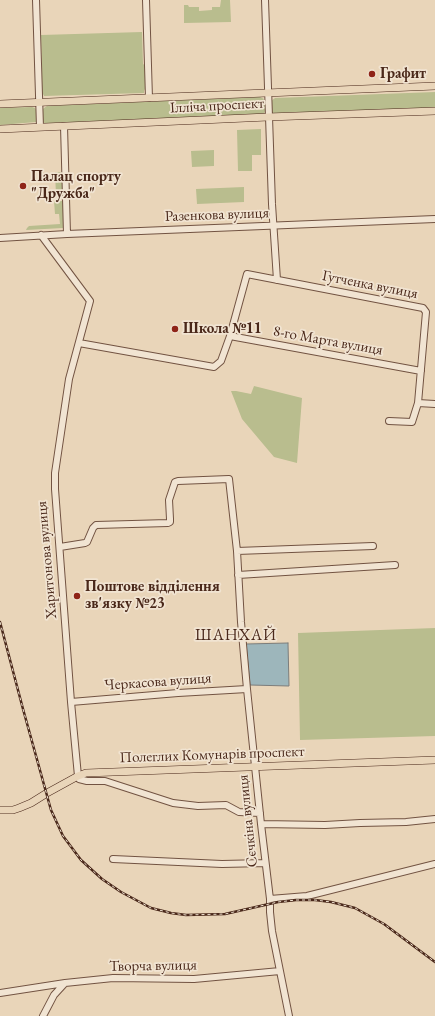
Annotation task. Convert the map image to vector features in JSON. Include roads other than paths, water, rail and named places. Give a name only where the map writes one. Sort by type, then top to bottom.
[{"type":"main road","name":"Ілліча проспект","points":[[0,104],[435,86]]},
{"type":"main road","name":"Ілліча проспект","points":[[0,129],[435,111]]},
{"type":"main road","name":"Полеглих Комунарів проспект","points":[[0,810],[13,810],[20,808],[86,773],[435,760]]},
{"type":"street","points":[[36,0],[40,127]]},
{"type":"street","points":[[146,0],[149,98]]},
{"type":"street","points":[[264,0],[273,225],[277,280]]},
{"type":"street","points":[[64,126],[67,234]]},
{"type":"street","name":"Разенкова вулиця","points":[[0,238],[41,235],[435,219]]},
{"type":"street","name":"Харитонова вулиця","points":[[41,235],[90,302],[69,379],[55,473],[71,702],[78,776]]},
{"type":"street","name":"Гутченка вулиця","points":[[230,336],[247,274],[423,308],[426,312],[418,403],[412,422],[389,421]]},
{"type":"street","points":[[79,343],[214,367],[221,361],[230,336]]},
{"type":"street","name":"8-го Марта вулиця","points":[[230,336],[421,371]]},
{"type":"street","points":[[418,403],[435,404]]},
{"type":"street","name":"Сєчкіна вулиця","points":[[60,547],[87,542],[93,528],[96,525],[168,523],[170,522],[169,500],[175,482],[229,479],[237,551],[247,689],[270,899],[272,931],[289,1016]]},
{"type":"street","points":[[237,551],[372,546]]},
{"type":"street","points":[[238,575],[395,565]]},
{"type":"street","name":"Черкасова вулиця","points":[[71,702],[247,689]]},
{"type":"street","points":[[78,776],[79,779],[86,782],[110,783],[173,803],[198,806],[226,805],[239,812],[260,813]]},
{"type":"street","points":[[261,824],[325,825],[406,822],[435,819]]},
{"type":"street","points":[[113,859],[222,864],[265,863]]},
{"type":"street","points":[[270,899],[307,896],[435,864]]},
{"type":"street","name":"Творча вулиця","points":[[0,993],[65,983],[113,978],[194,979],[280,971]]},
{"type":"street","points":[[43,1016],[54,995],[65,983]]},
{"type":"water","points":[[288,643],[289,686],[250,685],[246,644]]},
{"type":"railway","points":[[0,622],[51,810],[63,836],[81,860],[102,879],[121,892],[151,908],[186,915],[225,914],[278,902],[296,900],[331,902],[355,908],[384,924],[435,962]]},
{"type":"place","name":"Графит","points":[[372,74]]},
{"type":"place","name":"Палац спорту \"Дружба\"","points":[[23,186]]},
{"type":"place","name":"Школа №11","points":[[175,329]]},
{"type":"place","name":"Поштове відділення зв'язку №23","points":[[77,596]]},
{"type":"district","name":"ШАНХАЙ","points":[[236,636]]}]
